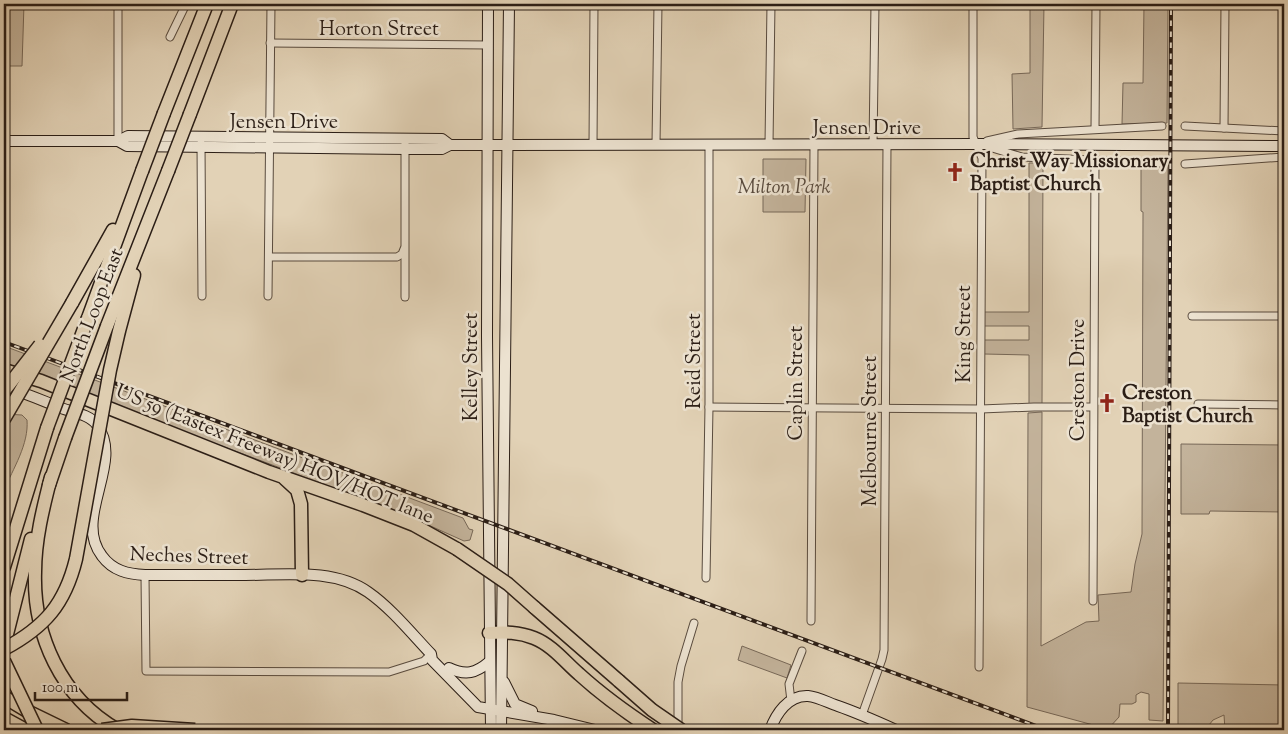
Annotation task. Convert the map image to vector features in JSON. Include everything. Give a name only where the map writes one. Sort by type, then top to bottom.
[{"type":"highway","name":"North Loop East","points":[[4,567],[25,493],[47,428],[136,186],[207,4]]},
{"type":"highway","name":"North Loop East","points":[[4,647],[26,556],[51,477],[107,326],[232,4]]},
{"type":"highway","points":[[4,647],[25,638],[42,624],[59,604],[69,582],[76,558],[110,370],[119,331],[140,253],[167,174]]},
{"type":"highway","points":[[4,419],[72,303],[136,186]]},
{"type":"highway","points":[[4,390],[72,303]]},
{"type":"highway","name":"US 59 (Eastex Freeway) HOV/HOT lane","points":[[4,370],[41,381],[281,476],[363,505],[405,522],[457,548],[508,584],[652,710],[679,730]]},
{"type":"highway","points":[[281,476],[297,490],[300,499],[302,575]]},
{"type":"highway","points":[[51,477],[40,524],[35,559],[36,601],[41,629],[53,661],[68,686],[88,709],[118,730]]},
{"type":"highway","points":[[489,633],[502,632],[535,638],[548,646],[603,694],[653,730]]},
{"type":"highway","points":[[4,661],[37,730]]},
{"type":"highway","points":[[4,698],[66,730]]},
{"type":"highway","points":[[4,718],[26,730]]},
{"type":"highway","points":[[102,730],[132,726],[196,730]]},
{"type":"main road","name":"Kelley Street","points":[[488,4],[489,633],[490,662],[501,730]]},
{"type":"main road","name":"Kelley Street","points":[[491,730],[497,710],[502,679],[509,4]]},
{"type":"main road","name":"Jensen Drive","points":[[4,141],[118,141],[127,146],[201,142],[405,144],[442,149],[450,145],[656,144],[1284,146]]},
{"type":"main road","name":"Neches Street","points":[[4,390],[14,390],[38,397],[96,423],[105,438],[103,470],[92,526],[95,546],[106,562],[116,570],[145,575],[302,575],[335,578],[352,583],[368,592],[382,604],[431,654],[436,655],[481,702],[497,710]]},
{"type":"main road","name":"Neches Street","points":[[431,654],[432,660],[478,707],[497,710]]},
{"type":"main road","points":[[449,668],[463,673],[470,673],[490,662]]},
{"type":"main road","points":[[502,679],[516,704],[554,720]]},
{"type":"main road","points":[[770,730],[777,725],[778,714],[791,701],[808,696],[862,715],[896,730]]},
{"type":"main road","points":[[497,710],[554,720],[595,730]]},
{"type":"street","points":[[118,4],[118,141]]},
{"type":"street","points":[[170,37],[186,4]]},
{"type":"street","points":[[268,296],[271,4]]},
{"type":"street","points":[[593,145],[594,4]]},
{"type":"street","points":[[656,144],[658,4]]},
{"type":"street","points":[[769,144],[771,4]]},
{"type":"street","points":[[874,145],[875,4]]},
{"type":"street","name":"King Street","points":[[973,4],[973,137],[982,158],[979,667]]},
{"type":"street","points":[[1095,129],[1096,4]]},
{"type":"street","points":[[1224,128],[1225,4]]},
{"type":"street","name":"Horton Street","points":[[270,43],[488,44]]},
{"type":"street","points":[[977,144],[1018,134],[1162,126]]},
{"type":"street","points":[[1185,126],[1284,131]]},
{"type":"street","points":[[201,142],[202,296]]},
{"type":"street","points":[[405,144],[405,297]]},
{"type":"street","name":"Reid Street","points":[[706,578],[710,144]]},
{"type":"street","name":"Melbourne Street","points":[[862,715],[884,650],[887,144]]},
{"type":"street","points":[[977,144],[1022,157],[1159,163]]},
{"type":"street","name":"Caplin Street","points":[[811,621],[814,145]]},
{"type":"street","points":[[1185,164],[1284,157]]},
{"type":"street","name":"Creston Drive","points":[[1093,600],[1095,160]]},
{"type":"street","points":[[269,257],[397,257],[402,254],[405,247]]},
{"type":"street","points":[[1192,316],[1284,316]]},
{"type":"street","points":[[1198,404],[1284,404]]},
{"type":"street","points":[[709,407],[981,409],[1094,407]]},
{"type":"street","points":[[145,575],[146,671],[390,672],[424,661],[431,654]]},
{"type":"street","points":[[679,730],[677,707],[680,666],[694,623]]},
{"type":"street","points":[[791,701],[789,684],[802,652]]},
{"type":"green space","points":[[4,4],[24,4],[22,66],[4,66]]},
{"type":"green space","points":[[1030,4],[1044,4],[1042,127],[1013,129],[1012,74],[1030,73]]},
{"type":"green space","points":[[1144,4],[1168,4],[1167,123],[1122,124],[1123,83],[1143,83]]},
{"type":"green space","name":"Milton Park","points":[[763,159],[806,159],[805,212],[763,212]]},
{"type":"green space","points":[[1029,163],[1043,163],[1042,405],[1029,405],[1029,355],[984,354],[984,340],[1029,340],[1029,326],[984,326],[984,312],[1029,312]]},
{"type":"green space","points":[[1141,164],[1168,165],[1163,721],[1149,720],[1149,694],[1141,692],[1136,695],[1136,702],[1120,704],[1119,717],[1108,729],[1027,707],[1028,413],[1042,412],[1041,646],[1086,622],[1099,621],[1098,595],[1131,592],[1142,534],[1143,212],[1141,211]]},
{"type":"green space","points":[[4,346],[463,518],[469,529],[473,530],[470,540],[464,541],[406,515],[48,381],[4,360]]},
{"type":"green space","points":[[4,414],[22,415],[27,420],[27,429],[23,447],[4,490]]},
{"type":"green space","points":[[1181,444],[1284,445],[1284,512],[1210,511],[1209,514],[1181,514]]},
{"type":"green space","points":[[742,646],[791,665],[787,678],[738,660]]},
{"type":"green space","points":[[1178,683],[1284,685],[1284,730],[1225,730],[1224,715],[1213,720],[1205,730],[1178,730]]},
{"type":"railway","points":[[1168,730],[1171,4]]},
{"type":"railway","points":[[4,342],[1047,730]]},
{"type":"place","name":"Christ Way Missionary Baptist Church","points":[[955,172]]},
{"type":"place","name":"Creston Baptist Church","points":[[1107,403]]}]
